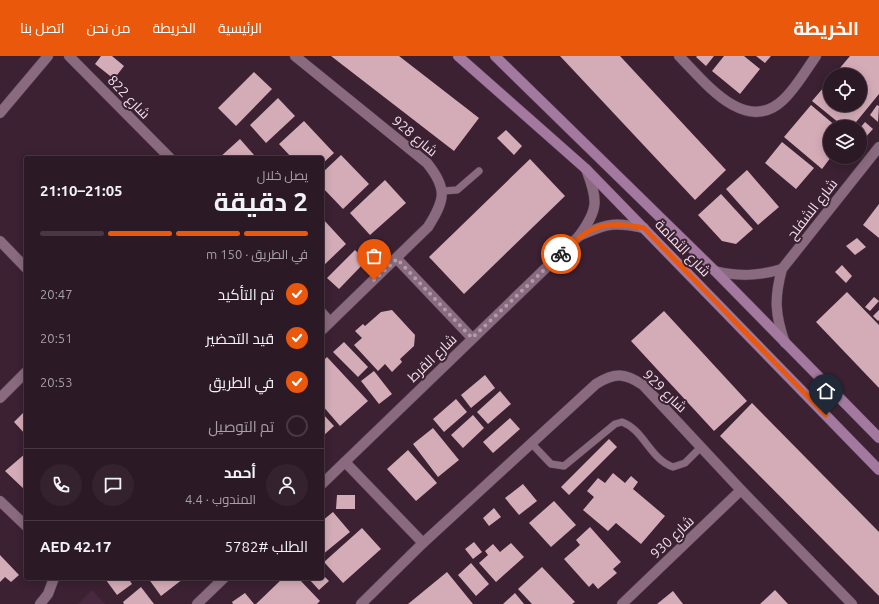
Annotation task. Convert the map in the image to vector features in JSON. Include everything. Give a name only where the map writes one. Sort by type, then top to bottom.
[{"type":"street","points":[[0,113],[48,56]]},
{"type":"street","name":"شارع 822","points":[[69,56],[168,156]]},
{"type":"street","name":"شارع 928","points":[[295,56],[427,163],[438,176],[443,191]]},
{"type":"street","name":"شارع الثمامة","points":[[458,56],[586,169],[879,470]]},
{"type":"street","name":"شارع الثمامة","points":[[495,56],[715,271],[879,438]]},
{"type":"street","points":[[679,56],[727,102],[741,110],[755,112],[769,110],[783,100],[816,56]]},
{"type":"street","name":"شارع الشفلح","points":[[786,344],[779,326],[776,307],[777,288],[782,269],[879,147]]},
{"type":"street","name":"شارع القرط","points":[[324,482],[472,338],[580,236],[588,224],[595,207],[594,190],[586,169]]},
{"type":"street","points":[[324,328],[397,259],[428,227],[440,208],[443,191]]},
{"type":"street","name":"شارع القرط","points":[[580,236],[606,225],[614,224],[644,228]]},
{"type":"street","points":[[0,242],[24,266]]},
{"type":"street","points":[[397,259],[472,338]]},
{"type":"street","points":[[715,271],[732,275],[749,276],[766,274],[782,269]]},
{"type":"street","points":[[324,315],[330,322]]},
{"type":"street","points":[[0,398],[24,374]]},
{"type":"street","name":"شارع 929","points":[[361,604],[423,543],[596,384],[606,377],[617,375],[631,377],[643,385],[741,490],[852,604]]},
{"type":"street","points":[[345,462],[423,543]]},
{"type":"street","name":"شارع 930","points":[[622,604],[741,490]]},
{"type":"street","points":[[0,501],[24,524]]},
{"type":"street","points":[[40,604],[48,594],[53,580]]},
{"type":"street","points":[[197,604],[222,580]]},
{"type":"lane","points":[[443,191],[457,190],[479,170]]},
{"type":"lane","points":[[531,443],[551,464],[564,466],[615,424],[622,422],[632,428],[659,459],[673,467],[685,463],[701,447]]},
{"type":"shaded area","points":[[92,590],[105,604],[78,604]]},
{"type":"building","points":[[101,56],[112,56],[124,66],[114,79],[95,64]]},
{"type":"building","points":[[331,56],[399,56],[479,118],[454,151]]},
{"type":"building","points":[[560,56],[620,56],[726,170],[695,200]]},
{"type":"building","points":[[714,56],[706,66],[696,57]]},
{"type":"building","points":[[724,56],[744,56],[760,69],[740,94],[712,71]]},
{"type":"building","points":[[756,56],[771,56],[765,63]]},
{"type":"building","points":[[850,56],[879,56],[879,94],[867,109],[867,68],[840,68]]},
{"type":"building","points":[[254,72],[272,89],[236,126],[218,108]]},
{"type":"building","points":[[823,88],[823,110],[812,101]]},
{"type":"building","points":[[278,98],[295,116],[266,143],[250,125]]},
{"type":"building","points":[[811,105],[829,120],[823,120],[823,164],[826,164],[822,169],[784,137]]},
{"type":"building","points":[[877,105],[879,106],[878,122],[870,115]]},
{"type":"building","points":[[826,112],[864,112],[858,120],[835,120]]},
{"type":"building","points":[[304,121],[334,153],[324,162],[324,156],[290,156],[279,144]]},
{"type":"building","points":[[867,124],[873,129],[867,136]]},
{"type":"building","points":[[506,130],[522,146],[514,155],[497,138]]},
{"type":"building","points":[[240,139],[254,155],[253,156],[221,156]]},
{"type":"building","points":[[782,142],[814,168],[796,189],[765,163]]},
{"type":"building","points":[[341,155],[369,184],[343,209],[324,189],[324,171]]},
{"type":"building","points":[[530,159],[565,196],[464,294],[429,257]]},
{"type":"building","points":[[747,170],[779,207],[758,225],[726,189]]},
{"type":"building","points":[[385,180],[406,203],[370,235],[350,213]]},
{"type":"building","points":[[721,194],[753,229],[736,244],[722,241],[698,215]]},
{"type":"building","points":[[879,204],[879,238],[863,225]]},
{"type":"building","points":[[324,220],[346,244],[324,265]]},
{"type":"building","points":[[857,238],[866,247],[855,255],[846,246]]},
{"type":"building","points":[[355,250],[366,261],[339,289],[327,278]]},
{"type":"building","points":[[842,265],[852,276],[846,283],[835,272]]},
{"type":"building","points":[[847,292],[879,325],[879,388],[816,322]]},
{"type":"building","points":[[874,297],[879,301],[870,311],[865,307]]},
{"type":"building","points":[[392,310],[415,335],[414,346],[400,359],[402,362],[392,372],[385,364],[378,371],[354,345],[362,338],[355,331],[363,324],[365,326],[381,312]]},
{"type":"building","points":[[879,310],[879,320],[878,321],[873,316]]},
{"type":"building","points":[[664,311],[747,401],[714,431],[631,341]]},
{"type":"building","points":[[344,342],[368,367],[358,377],[333,352]]},
{"type":"building","points":[[327,357],[368,401],[340,426],[324,407],[324,360]]},
{"type":"building","points":[[374,371],[392,394],[379,404],[361,381]]},
{"type":"building","points":[[485,375],[495,388],[471,408],[461,395]]},
{"type":"building","points":[[500,391],[511,404],[488,424],[477,412]]},
{"type":"building","points":[[456,399],[467,412],[444,432],[433,419]]},
{"type":"building","points":[[752,403],[879,532],[879,596],[720,436]]},
{"type":"building","points":[[24,412],[24,433],[14,422]]},
{"type":"building","points":[[324,415],[334,426],[324,435]]},
{"type":"building","points":[[473,415],[484,428],[463,448],[451,435]]},
{"type":"building","points":[[510,418],[520,429],[493,453],[483,442]]},
{"type":"building","points":[[433,428],[459,460],[438,477],[413,444]]},
{"type":"building","points":[[609,439],[617,447],[569,495],[561,487]]},
{"type":"building","points":[[408,450],[437,483],[416,501],[387,469]]},
{"type":"building","points":[[24,455],[24,489],[5,471]]},
{"type":"building","points":[[613,473],[625,483],[631,476],[638,482],[633,489],[665,516],[641,544],[616,523],[608,531],[583,510],[594,497],[587,491],[598,478],[605,483]]},
{"type":"building","points":[[523,484],[537,501],[519,515],[505,498]]},
{"type":"building","points":[[337,495],[355,495],[355,509],[336,509]]},
{"type":"building","points":[[554,501],[576,525],[551,547],[529,523]]},
{"type":"building","points":[[494,508],[501,517],[489,526],[483,518]]},
{"type":"building","points":[[333,512],[350,532],[324,553],[324,519]]},
{"type":"building","points":[[590,527],[621,562],[613,569],[617,573],[598,589],[593,583],[589,587],[564,559],[580,545],[576,540]]},
{"type":"building","points":[[362,528],[381,549],[343,583],[324,562]]},
{"type":"building","points":[[474,542],[482,552],[473,559],[465,549]]},
{"type":"building","points":[[511,543],[524,557],[496,582],[479,563],[488,555],[485,551],[493,544],[500,552]]},
{"type":"building","points":[[0,555],[19,575],[11,582],[5,577],[0,582]]},
{"type":"building","points":[[471,563],[489,584],[476,596],[458,575]]},
{"type":"building","points":[[542,567],[575,602],[572,604],[532,604],[518,589]]},
{"type":"building","points":[[447,572],[473,604],[408,604]]},
{"type":"building","points":[[324,576],[329,581],[319,590],[310,580],[324,580]]},
{"type":"building","points":[[106,580],[129,580],[132,584],[117,595]]},
{"type":"building","points":[[149,580],[182,580],[161,596]]},
{"type":"building","points":[[281,580],[300,580],[320,601],[317,604],[256,604]]},
{"type":"building","points":[[141,587],[154,604],[124,604],[123,602]]},
{"type":"building","points":[[775,590],[788,604],[760,604]]},
{"type":"building","points":[[673,591],[683,604],[657,604]]},
{"type":"building","points":[[245,593],[254,604],[233,604],[232,602]]},
{"type":"building","points":[[515,593],[524,604],[503,604]]},
{"type":"way so far","points":[[374,280],[397,259],[472,338],[561,254]]},
{"type":"route","points":[[561,254],[580,236],[606,225],[623,224],[644,228],[826,415]]}]
